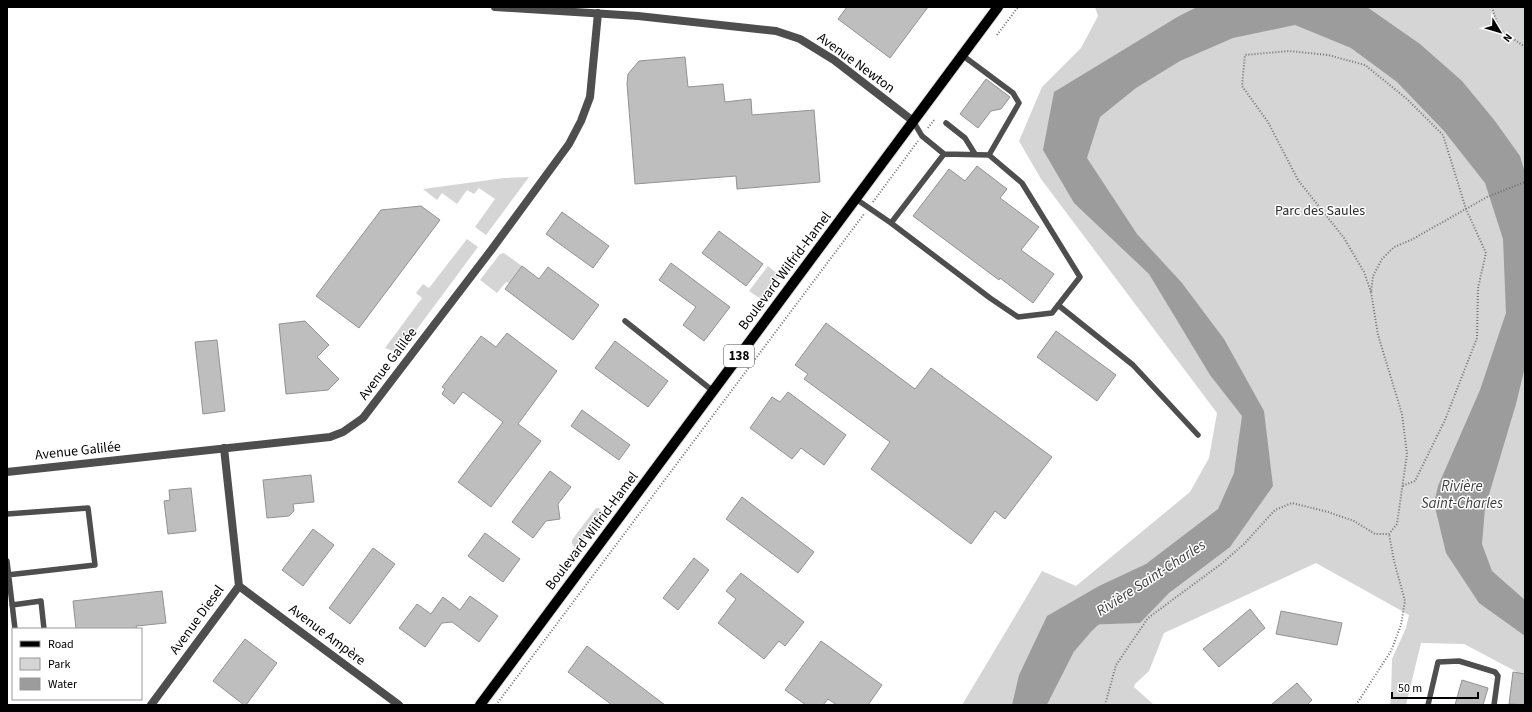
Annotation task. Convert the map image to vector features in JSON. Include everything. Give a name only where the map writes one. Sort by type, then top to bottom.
[{"type":"main road","name":"Boulevard Wilfrid-Hamel","points":[[480,705],[998,7]]},
{"type":"street","name":"Avenue Newton","points":[[495,7],[598,13],[776,31],[800,39],[834,60],[913,121]]},
{"type":"street","name":"Avenue Galilée","points":[[7,472],[330,437],[343,432],[363,418],[492,249],[569,144],[581,121],[590,97],[598,13]]},
{"type":"street","name":"Avenue Diesel","points":[[151,705],[239,586],[224,448]]},
{"type":"street","name":"Avenue Ampère","points":[[239,586],[399,705]]},
{"type":"lane","points":[[962,55],[1013,92],[1019,103],[989,155]]},
{"type":"lane","points":[[856,199],[891,223],[1018,318],[1052,313],[1080,277],[1022,183],[989,155],[944,154],[922,136],[913,121]]},
{"type":"lane","points":[[946,123],[965,138],[975,154]]},
{"type":"lane","points":[[891,223],[944,154]]},
{"type":"lane","points":[[1058,305],[1133,365],[1198,435]]},
{"type":"lane","points":[[625,321],[714,391]]},
{"type":"lane","points":[[7,514],[88,508],[95,565],[8,575]]},
{"type":"lane","points":[[7,561],[15,628]]},
{"type":"lane","points":[[12,605],[40,601],[44,628]]},
{"type":"lane","points":[[1428,705],[1438,662],[1459,661],[1496,672],[1498,676],[1494,705]]},
{"type":"path","points":[[997,35],[1018,7]]},
{"type":"path","points":[[1492,7],[1499,29],[1525,47]]},
{"type":"path","points":[[1356,705],[1391,651],[1401,626],[1405,601],[1394,561],[1389,534],[1397,524],[1402,486],[1407,454],[1402,414],[1378,335],[1371,292],[1364,272],[1344,238],[1298,180],[1268,122],[1242,86],[1245,55],[1289,51],[1328,55],[1364,65],[1407,99],[1443,135],[1466,209],[1486,253],[1478,288],[1477,338],[1445,420],[1415,481],[1402,486]]},
{"type":"path","points":[[930,125],[934,120]]},
{"type":"path","points":[[878,195],[917,142]]},
{"type":"path","points":[[1371,292],[1373,276],[1382,259],[1394,247],[1410,240],[1487,197],[1525,182]]},
{"type":"path","points":[[496,705],[857,223]]},
{"type":"path","points":[[1105,705],[1116,665],[1148,618],[1221,564],[1244,544],[1275,510],[1292,503],[1328,512],[1354,521],[1375,534],[1389,534]]},
{"type":"green space","name":"Parc des Saules","points":[[1095,7],[1525,7],[1525,673],[1519,673],[1464,644],[1421,643],[1406,705],[1390,705],[1392,659],[1406,628],[1409,615],[1316,563],[1164,633],[1149,671],[1135,684],[1134,687],[1154,705],[962,705],[1042,571],[1076,586],[1190,492],[1209,458],[1217,413],[1041,179],[1019,141],[1042,87],[1081,48],[1098,16]]},
{"type":"green space","points":[[529,177],[486,235],[475,227],[495,199],[479,188],[474,194],[467,190],[457,204],[442,193],[437,200],[423,189],[504,178]]},
{"type":"green space","points":[[467,239],[478,247],[400,352],[385,348],[422,298],[416,293],[423,284],[429,288]]},
{"type":"green space","points":[[504,253],[522,266],[509,283],[506,282],[497,293],[480,280],[500,254]]},
{"type":"green space","points":[[768,266],[780,276],[762,300],[749,291]]},
{"type":"green space","points":[[596,508],[599,508],[603,513],[579,546],[574,547],[572,540]]},
{"type":"water","name":"Rivière Saint-Charles","points":[[1197,7],[1367,7],[1420,44],[1462,81],[1495,121],[1520,156],[1525,173],[1525,367],[1516,404],[1485,508],[1482,544],[1492,571],[1525,600],[1525,636],[1479,603],[1446,553],[1434,503],[1438,486],[1480,390],[1506,313],[1503,239],[1485,183],[1444,131],[1397,82],[1351,48],[1295,25],[1233,38],[1180,61],[1136,88],[1100,117],[1087,158],[1137,234],[1182,283],[1224,339],[1264,411],[1273,486],[1230,547],[1169,593],[1140,623],[1079,625],[1054,664],[1043,705],[1012,705],[1019,675],[1047,616],[1099,586],[1146,564],[1218,509],[1234,473],[1242,416],[1210,375],[1149,274],[1074,203],[1043,150],[1054,92],[1179,16]]},
{"type":"building","points":[[847,7],[928,7],[890,58],[838,19]]},
{"type":"building","points":[[685,57],[688,87],[723,84],[725,102],[751,99],[752,115],[814,110],[820,182],[737,189],[736,176],[635,184],[627,84],[628,74],[639,61]]},
{"type":"building","points":[[986,79],[1010,97],[1001,109],[991,111],[978,128],[960,114]]},
{"type":"building","points":[[977,166],[1007,189],[1000,198],[1039,227],[1021,250],[1054,274],[1033,303],[1000,278],[999,280],[913,216],[949,169],[965,181]]},
{"type":"building","points":[[421,206],[440,220],[359,328],[316,296],[381,210]]},
{"type":"building","points":[[562,212],[609,246],[593,268],[546,234]]},
{"type":"building","points":[[719,231],[763,264],[746,286],[702,253]]},
{"type":"building","points":[[671,263],[730,307],[704,341],[683,325],[696,307],[659,280]]},
{"type":"building","points":[[522,266],[539,279],[548,267],[599,305],[573,340],[505,289]]},
{"type":"building","points":[[305,321],[329,345],[317,357],[339,379],[328,390],[286,394],[279,324]]},
{"type":"building","points":[[826,323],[915,389],[931,368],[1052,457],[1005,519],[995,511],[971,544],[871,469],[890,442],[804,379],[808,374],[795,365]]},
{"type":"building","points":[[1056,331],[1116,375],[1097,401],[1037,357]]},
{"type":"building","points":[[507,333],[557,371],[518,424],[541,441],[491,507],[458,482],[503,422],[463,392],[454,404],[442,394],[445,389],[442,387],[481,336],[496,347]]},
{"type":"building","points":[[217,340],[225,411],[203,414],[195,342]]},
{"type":"building","points":[[615,341],[668,381],[648,407],[595,368]]},
{"type":"building","points":[[788,392],[846,435],[824,465],[801,448],[792,459],[750,428],[772,397],[780,402]]},
{"type":"building","points":[[582,410],[630,445],[619,460],[571,426]]},
{"type":"building","points":[[550,471],[571,487],[558,504],[560,519],[546,521],[533,538],[512,522]]},
{"type":"building","points":[[311,475],[314,502],[293,504],[294,511],[289,516],[267,518],[263,480]]},
{"type":"building","points":[[191,488],[196,531],[168,534],[164,501],[170,500],[169,490]]},
{"type":"building","points":[[742,497],[814,552],[798,573],[726,519]]},
{"type":"building","points":[[313,529],[334,545],[303,586],[282,570]]},
{"type":"building","points":[[485,533],[520,559],[503,582],[468,556]]},
{"type":"building","points":[[373,548],[395,564],[350,624],[329,608]]},
{"type":"building","points":[[694,558],[709,570],[678,610],[663,598]]},
{"type":"building","points":[[741,573],[804,622],[785,646],[779,641],[764,659],[718,623],[736,599],[726,591]]},
{"type":"building","points":[[162,591],[166,623],[136,626],[137,628],[76,628],[73,601]]},
{"type":"building","points":[[470,596],[498,616],[479,642],[452,622],[442,623],[425,647],[399,628],[417,604],[431,614],[443,597],[460,610]]},
{"type":"building","points":[[1250,609],[1265,628],[1219,667],[1203,649]]},
{"type":"building","points":[[1281,611],[1342,623],[1337,645],[1276,634]]},
{"type":"building","points":[[245,639],[277,663],[246,705],[244,705],[213,681]]},
{"type":"building","points":[[821,641],[882,685],[868,705],[837,705],[828,699],[823,705],[806,705],[785,690]]},
{"type":"building","points":[[587,646],[665,705],[612,705],[568,672]]},
{"type":"building","points":[[1513,672],[1525,674],[1525,705],[1509,704]]},
{"type":"building","points":[[1462,680],[1488,688],[1483,705],[1455,705]]},
{"type":"building","points":[[1297,683],[1312,700],[1307,705],[1271,705]]},
{"type":"waterway","name":"Rivière Saint-Charles","points":[[1035,705],[1065,646],[1084,624],[1104,605]]}]
